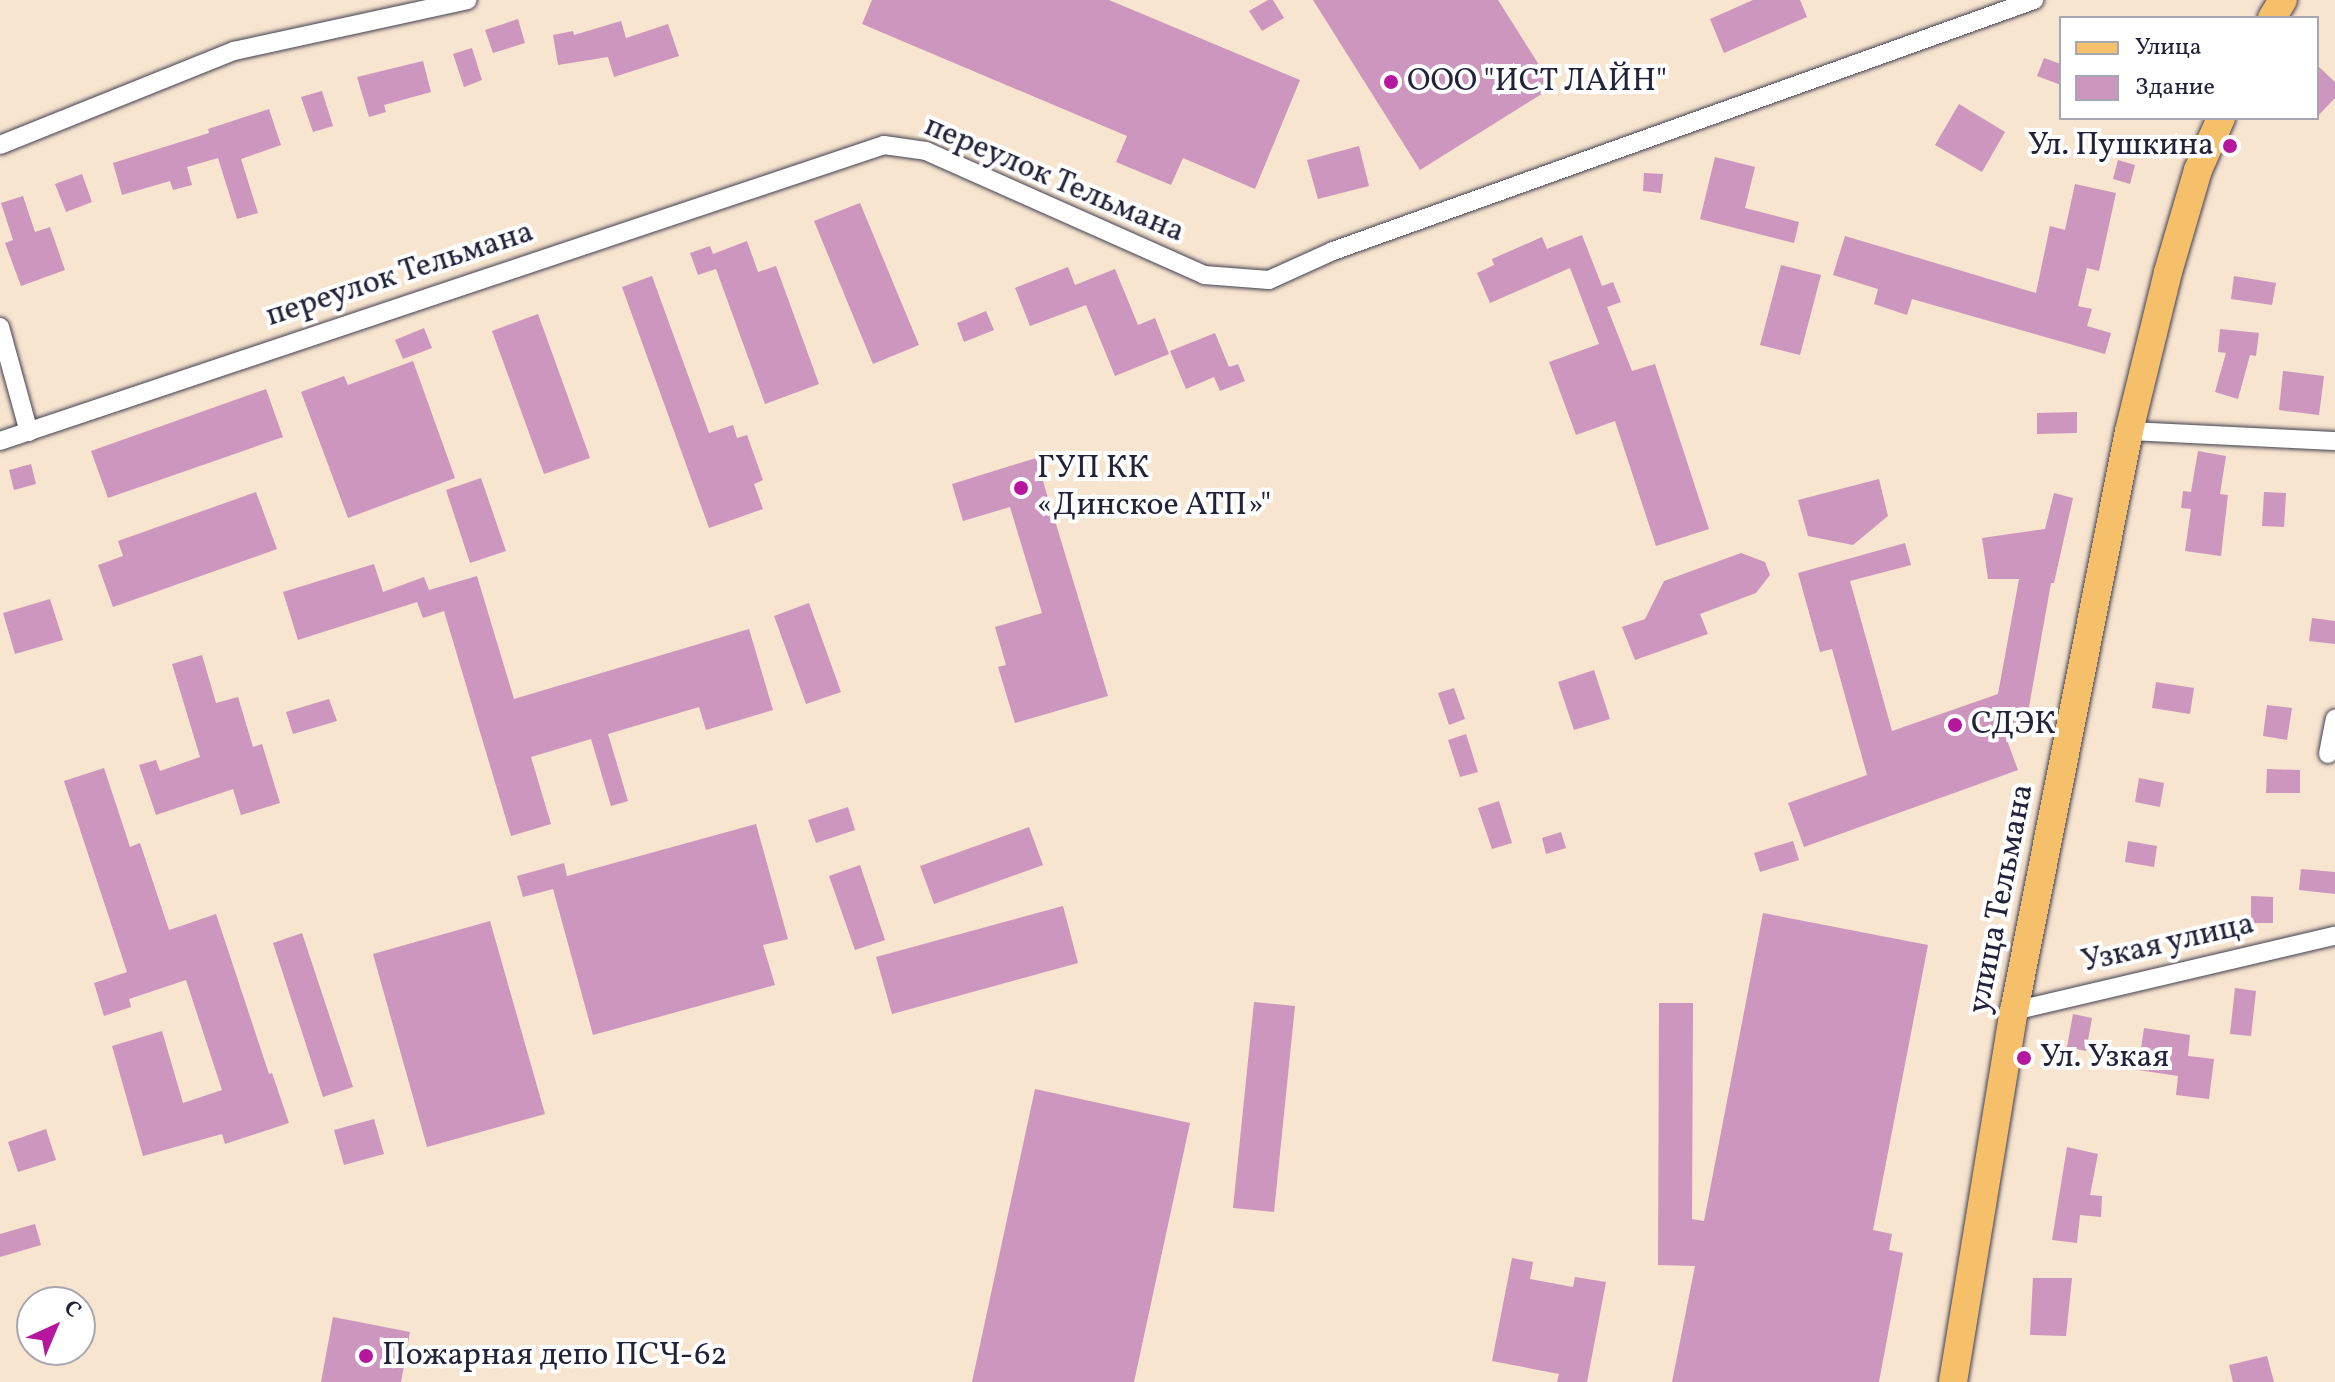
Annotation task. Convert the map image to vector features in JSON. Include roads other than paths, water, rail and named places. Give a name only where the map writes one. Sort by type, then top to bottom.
[{"type":"main road","name":"улица Тельмана","points":[[1953,1382],[2014,1011],[2129,431],[2193,185],[2220,120]]},
{"type":"street","points":[[0,145],[234,51],[467,0]]},
{"type":"street","name":"переулок Тельмана","points":[[0,441],[884,145],[926,151],[1204,275],[1269,280],[1333,251],[2034,0]]},
{"type":"street","points":[[0,327],[29,432]]},
{"type":"street","points":[[2129,431],[2335,441]]},
{"type":"street","points":[[2328,754],[2335,719]]},
{"type":"street","name":"Узкая улица","points":[[2014,1011],[2335,936]]},
{"type":"place","name":"ООО \"ИСТ ЛАЙН\"","points":[[1391,82]]},
{"type":"place","name":"Ул. Пушкина","points":[[2230,146]]},
{"type":"place","name":"ГУП КК «Динское АТП»\"","points":[[1021,488]]},
{"type":"place","name":"СДЭК","points":[[1955,725]]},
{"type":"place","name":"Ул. Узкая","points":[[2024,1058]]},
{"type":"place","name":"Пожарная депо ПСЧ-62","points":[[366,1356]]}]
